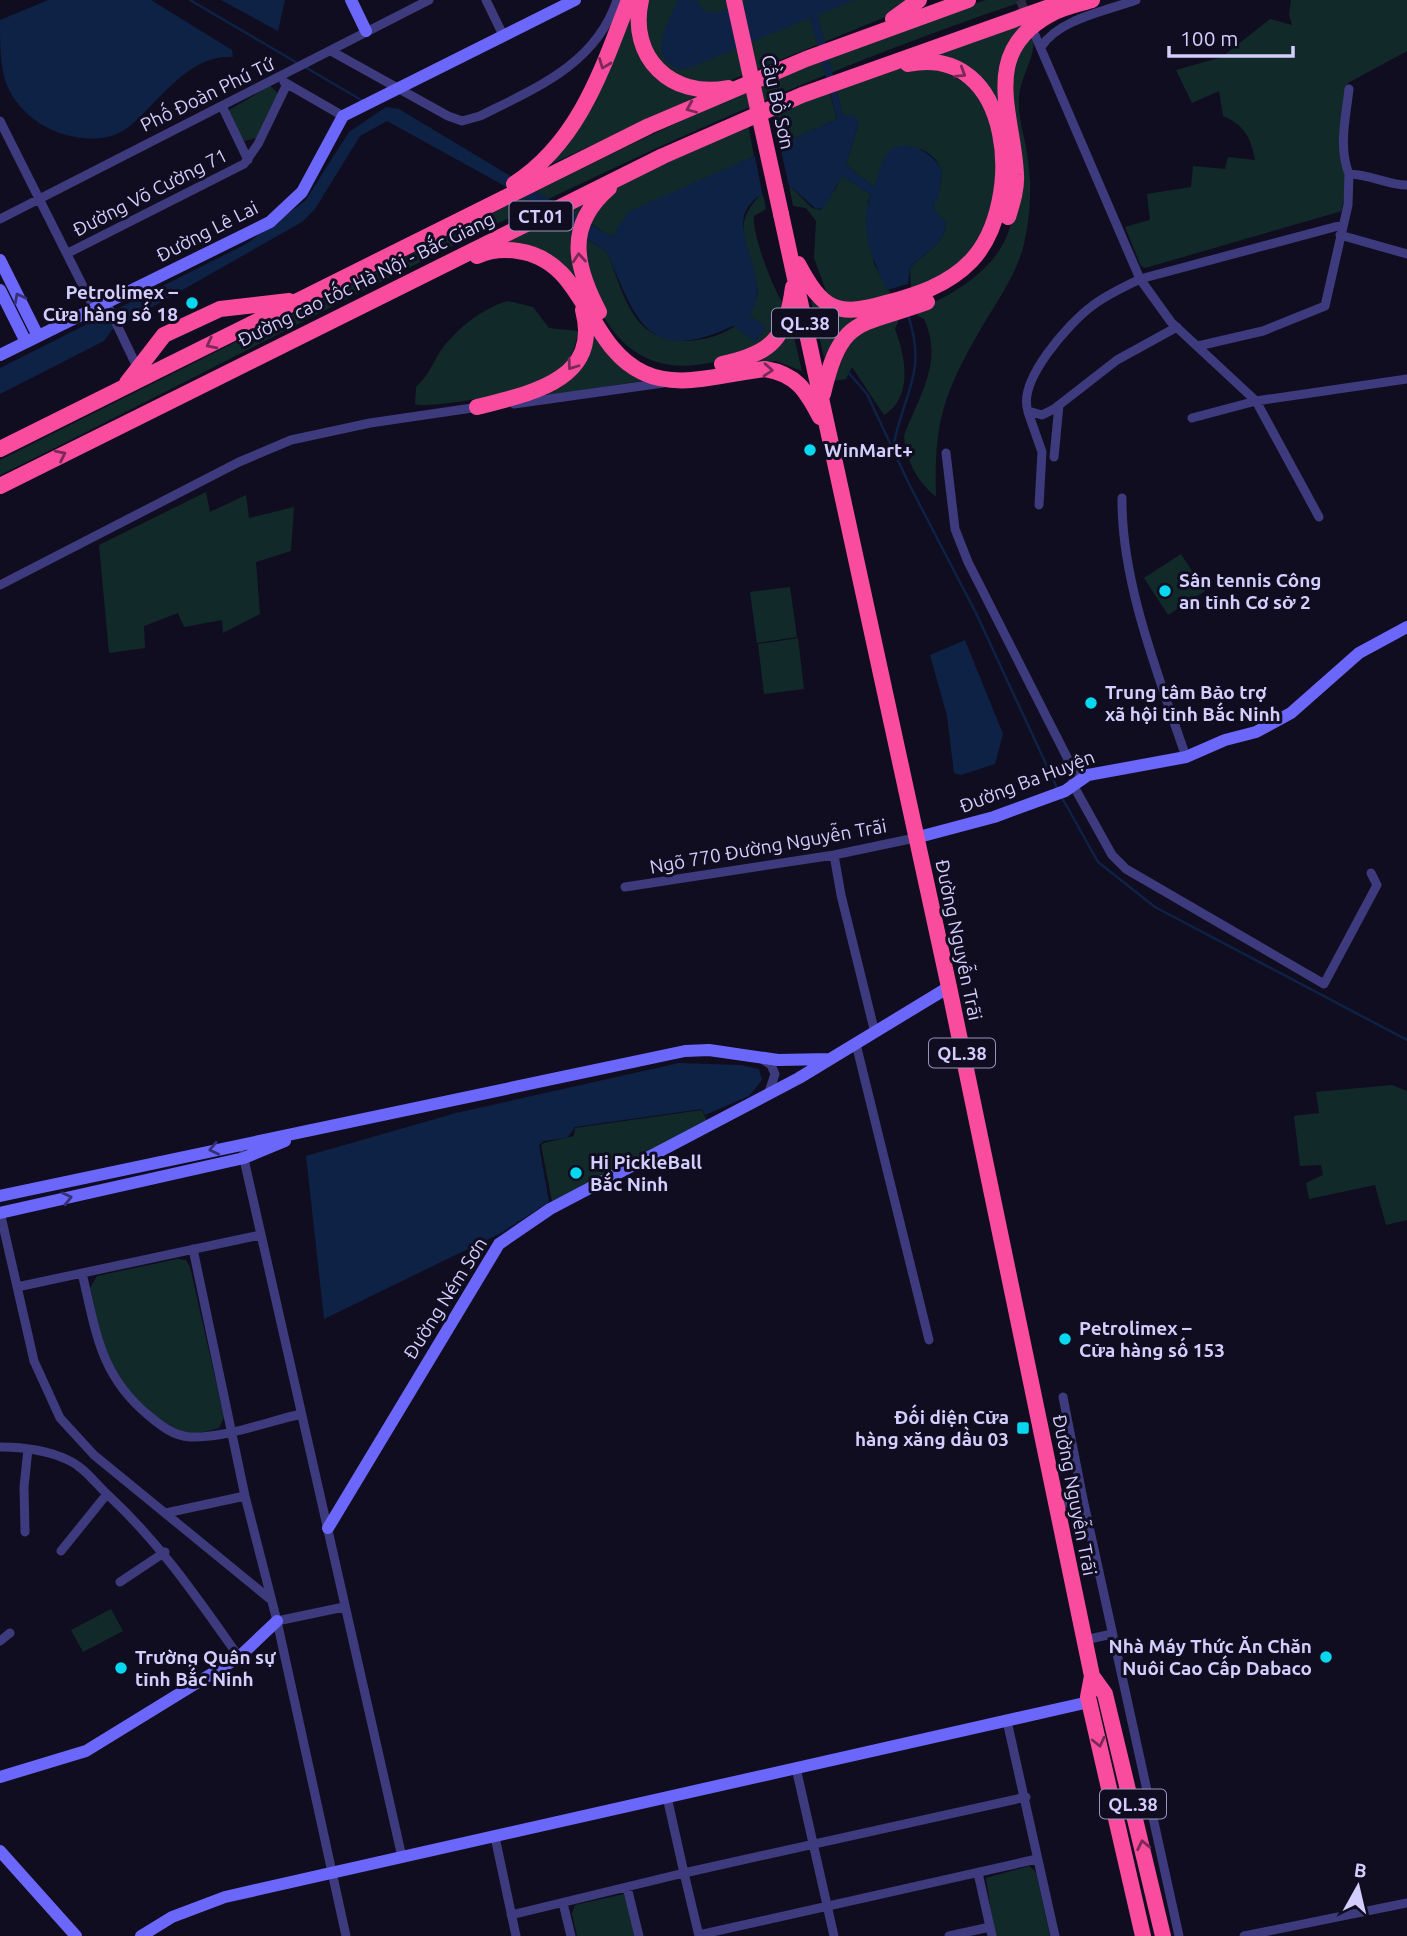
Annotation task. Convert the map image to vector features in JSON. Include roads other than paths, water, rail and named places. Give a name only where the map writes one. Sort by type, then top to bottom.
[{"type":"highway","points":[[359,269],[395,244],[516,183],[564,139],[582,114],[629,0]]},
{"type":"highway","points":[[640,0],[637,24],[641,44],[660,73],[694,89],[715,90],[754,81]]},
{"type":"highway","name":"Cầu Bồ Sơn","points":[[734,0],[781,214]]},
{"type":"highway","points":[[806,59],[887,22],[919,0]]},
{"type":"highway","name":"Đường cao tốc Hà Nội - Bắc Giang","points":[[0,449],[649,126],[806,59],[968,0]]},
{"type":"highway","name":"Đường cao tốc Hà Nội - Bắc Giang","points":[[0,486],[663,156],[802,96],[1069,0]]},
{"type":"highway","points":[[822,400],[834,352],[846,335],[866,322],[945,294],[988,254],[1008,216],[1016,183],[1004,98],[1011,59],[1023,38],[1036,23],[1053,12],[1092,0]]},
{"type":"highway","points":[[789,248],[820,299],[836,309],[856,311],[901,299],[944,282],[970,262],[994,226],[1004,181],[1002,149],[991,106],[972,79],[953,67],[925,61],[913,63],[802,96]]},
{"type":"highway","points":[[744,121],[606,190],[591,206],[582,222],[578,247],[579,267],[593,301],[620,345],[643,362],[674,370],[691,370],[741,360],[770,346],[788,320],[794,274]]},
{"type":"highway","name":"Đường Nguyễn Trãi","points":[[781,214],[949,987],[1093,1676],[1089,1702],[1143,1936]]},
{"type":"highway","points":[[284,344],[322,333],[485,252],[524,252],[549,262],[566,277],[603,337],[622,359],[645,374],[676,381],[765,369],[778,371],[792,376],[803,387],[828,432]]},
{"type":"highway","points":[[124,387],[164,335],[220,309],[298,300]]},
{"type":"highway","points":[[478,407],[524,395],[559,381],[578,358],[584,345],[586,324],[581,300]]},
{"type":"highway","name":"Đường Nguyễn Trãi","points":[[1093,1676],[1105,1693],[1156,1870],[1163,1936]]},
{"type":"street","points":[[351,0],[366,31]]},
{"type":"street","name":"Phố Đoàn Phú Tứ","points":[[0,219],[222,106],[286,79],[311,61],[429,0]]},
{"type":"street","points":[[486,0],[503,35]]},
{"type":"street","points":[[286,79],[347,113],[575,0]]},
{"type":"street","points":[[331,51],[389,91],[458,120],[480,116],[562,74],[601,35],[617,0]]},
{"type":"street","points":[[1041,47],[1046,38],[1061,29],[1136,0]]},
{"type":"street","points":[[1035,35],[1140,279],[1177,327],[1256,401],[1319,517]]},
{"type":"street","name":"Đường Võ Cường 71","points":[[68,253],[248,160],[286,79]]},
{"type":"street","points":[[1198,346],[1263,331],[1325,306],[1348,205],[1349,174],[1344,142],[1349,89]]},
{"type":"street","points":[[222,106],[248,160]]},
{"type":"street","name":"Đường Lê Lai","points":[[0,355],[277,217],[293,203],[314,175],[347,113]]},
{"type":"street","points":[[0,121],[68,253],[100,305],[120,331],[138,369]]},
{"type":"street","points":[[1349,174],[1374,176],[1399,185],[1407,185]]},
{"type":"street","points":[[1038,505],[1042,452],[1026,403],[1030,385],[1058,339],[1091,306],[1140,279],[1341,230],[1407,254]]},
{"type":"street","points":[[0,260],[32,339]]},
{"type":"street","points":[[0,290],[32,339]]},
{"type":"street","points":[[1028,411],[1042,415],[1117,360],[1177,327]]},
{"type":"street","points":[[1192,418],[1256,401],[1407,379]]},
{"type":"street","points":[[0,585],[239,462],[291,440],[478,407],[676,381]]},
{"type":"street","points":[[1054,457],[1059,405]]},
{"type":"street","points":[[947,453],[955,528],[968,562],[1072,784],[1112,855],[1126,869],[1324,984],[1377,885],[1371,873]]},
{"type":"street","points":[[1122,498],[1122,524],[1129,568],[1186,757]]},
{"type":"street","name":"Đường Ba Huyện","points":[[915,838],[969,825],[1046,797],[1072,784],[1186,757],[1283,719],[1359,653],[1407,627]]},
{"type":"street","name":"Ngõ 770 Đường Nguyễn Trãi","points":[[625,887],[834,855],[915,838]]},
{"type":"street","points":[[834,855],[841,895],[876,1033]]},
{"type":"street","name":"Đường Ném Sơn","points":[[328,1528],[499,1244],[550,1209],[832,1059],[949,987]]},
{"type":"street","points":[[856,1044],[929,1340]]},
{"type":"street","points":[[0,1196],[685,1051],[709,1050],[795,1061],[832,1059]]},
{"type":"street","points":[[760,1058],[774,1070],[775,1082],[769,1092]]},
{"type":"street","points":[[270,1599],[94,1455],[53,1407],[36,1369],[0,1212],[244,1158],[305,1133]]},
{"type":"street","points":[[241,1143],[402,1857]]},
{"type":"street","points":[[120,1169],[124,1185]]},
{"type":"street","points":[[17,1287],[260,1235]]},
{"type":"street","points":[[193,1249],[245,1496],[277,1621],[346,1936]]},
{"type":"street","points":[[82,1273],[103,1359],[130,1400],[160,1424],[180,1435],[202,1436],[301,1414]]},
{"type":"street","points":[[1063,1397],[1140,1758],[1156,1870],[1178,1936]]},
{"type":"street","points":[[0,1447],[28,1449],[69,1460],[145,1530],[173,1563],[239,1657]]},
{"type":"street","points":[[25,1532],[24,1487],[28,1449]]},
{"type":"street","points":[[61,1551],[107,1494]]},
{"type":"street","points":[[166,1513],[245,1496]]},
{"type":"street","points":[[1057,1505],[1083,1499]]},
{"type":"street","points":[[120,1582],[165,1552]]},
{"type":"street","points":[[0,1777],[86,1751],[239,1657],[277,1621],[344,1607]]},
{"type":"street","points":[[0,1641],[10,1633]]},
{"type":"street","points":[[1085,1640],[1112,1634]]},
{"type":"street","points":[[141,1936],[172,1917],[209,1902],[1089,1702]]},
{"type":"street","points":[[1007,1721],[1055,1936]]},
{"type":"street","points":[[1123,1762],[1140,1758]]},
{"type":"street","points":[[796,1768],[834,1936]]},
{"type":"street","points":[[667,1797],[699,1936],[1037,1859]]},
{"type":"street","points":[[512,1915],[684,1873],[1026,1797]]},
{"type":"street","points":[[495,1837],[516,1936]]},
{"type":"street","points":[[0,1851],[76,1936]]},
{"type":"street","points":[[949,1936],[991,1931],[978,1873]]},
{"type":"street","points":[[627,1887],[639,1936]]},
{"type":"street","points":[[563,1903],[571,1936]]},
{"type":"street","points":[[1244,1936],[1407,1903]]},
{"type":"water","points":[[48,0],[151,0],[232,50],[233,57],[217,58],[189,71],[120,133],[97,138],[72,137],[39,123],[16,102],[2,66],[0,20]]},
{"type":"water","points":[[221,0],[285,0],[278,31]]},
{"type":"water","points":[[678,0],[696,0],[703,10],[715,13],[750,0],[855,0],[818,15],[843,116],[853,115],[859,122],[846,165],[874,187],[886,155],[900,146],[908,146],[925,152],[942,170],[939,196],[933,207],[946,223],[945,231],[938,243],[910,268],[908,284],[887,290],[877,267],[869,244],[866,219],[871,195],[842,176],[824,208],[816,209],[789,185],[761,195],[747,208],[743,224],[756,279],[757,298],[749,315],[766,327],[756,342],[733,326],[704,337],[681,341],[663,338],[649,330],[637,316],[607,252],[503,185],[387,121],[360,136],[315,209],[302,222],[112,330],[104,341],[0,394],[0,368],[246,244],[305,201],[349,132],[386,107],[399,109],[612,237],[628,212],[837,119],[810,18],[689,68],[678,70],[668,64],[661,48],[665,29]]},
{"type":"water","points":[[965,640],[1003,734],[995,764],[961,775],[954,773],[947,716],[930,655]]},
{"type":"water","points":[[679,1063],[740,1065],[759,1069],[762,1080],[749,1096],[705,1115],[702,1109],[575,1127],[567,1138],[544,1141],[539,1145],[549,1202],[501,1233],[324,1319],[306,1156],[456,1113]]},
{"type":"waterway","points":[[190,0],[299,64]]},
{"type":"waterway","points":[[305,67],[363,101]]},
{"type":"waterway","points":[[894,443],[915,367],[913,335],[908,315]]},
{"type":"waterway","points":[[848,372],[867,394],[910,486],[976,613],[1058,790]]},
{"type":"waterway","points":[[1061,796],[1098,862],[1155,907],[1407,1040]]},
{"type":"tunnel","points":[[1020,0],[1028,18]]},
{"type":"place","name":"Petrolimex – Cửa hàng số 18","points":[[192,303]]},
{"type":"place","name":"WinMart+","points":[[810,450]]},
{"type":"place","name":"Sân tennis Công an tỉnh Cơ sở 2","points":[[1165,591]]},
{"type":"place","name":"Trung tâm Bảo trợ xã hội tỉnh Bắc Ninh","points":[[1091,703]]},
{"type":"place","name":"Hi PickleBall Bắc Ninh","points":[[576,1173]]},
{"type":"place","name":"Petrolimex – Cửa hàng số 153","points":[[1065,1339]]},
{"type":"place","name":"Đối diện Cửa hàng xăng dầu 03","points":[[1023,1428]]},
{"type":"place","name":"Nhà Máy Thức Ăn Chăn Nuôi Cao Cấp Dabaco","points":[[1326,1657]]},
{"type":"place","name":"Trường Quân sự tỉnh Bắc Ninh","points":[[121,1668]]}]
